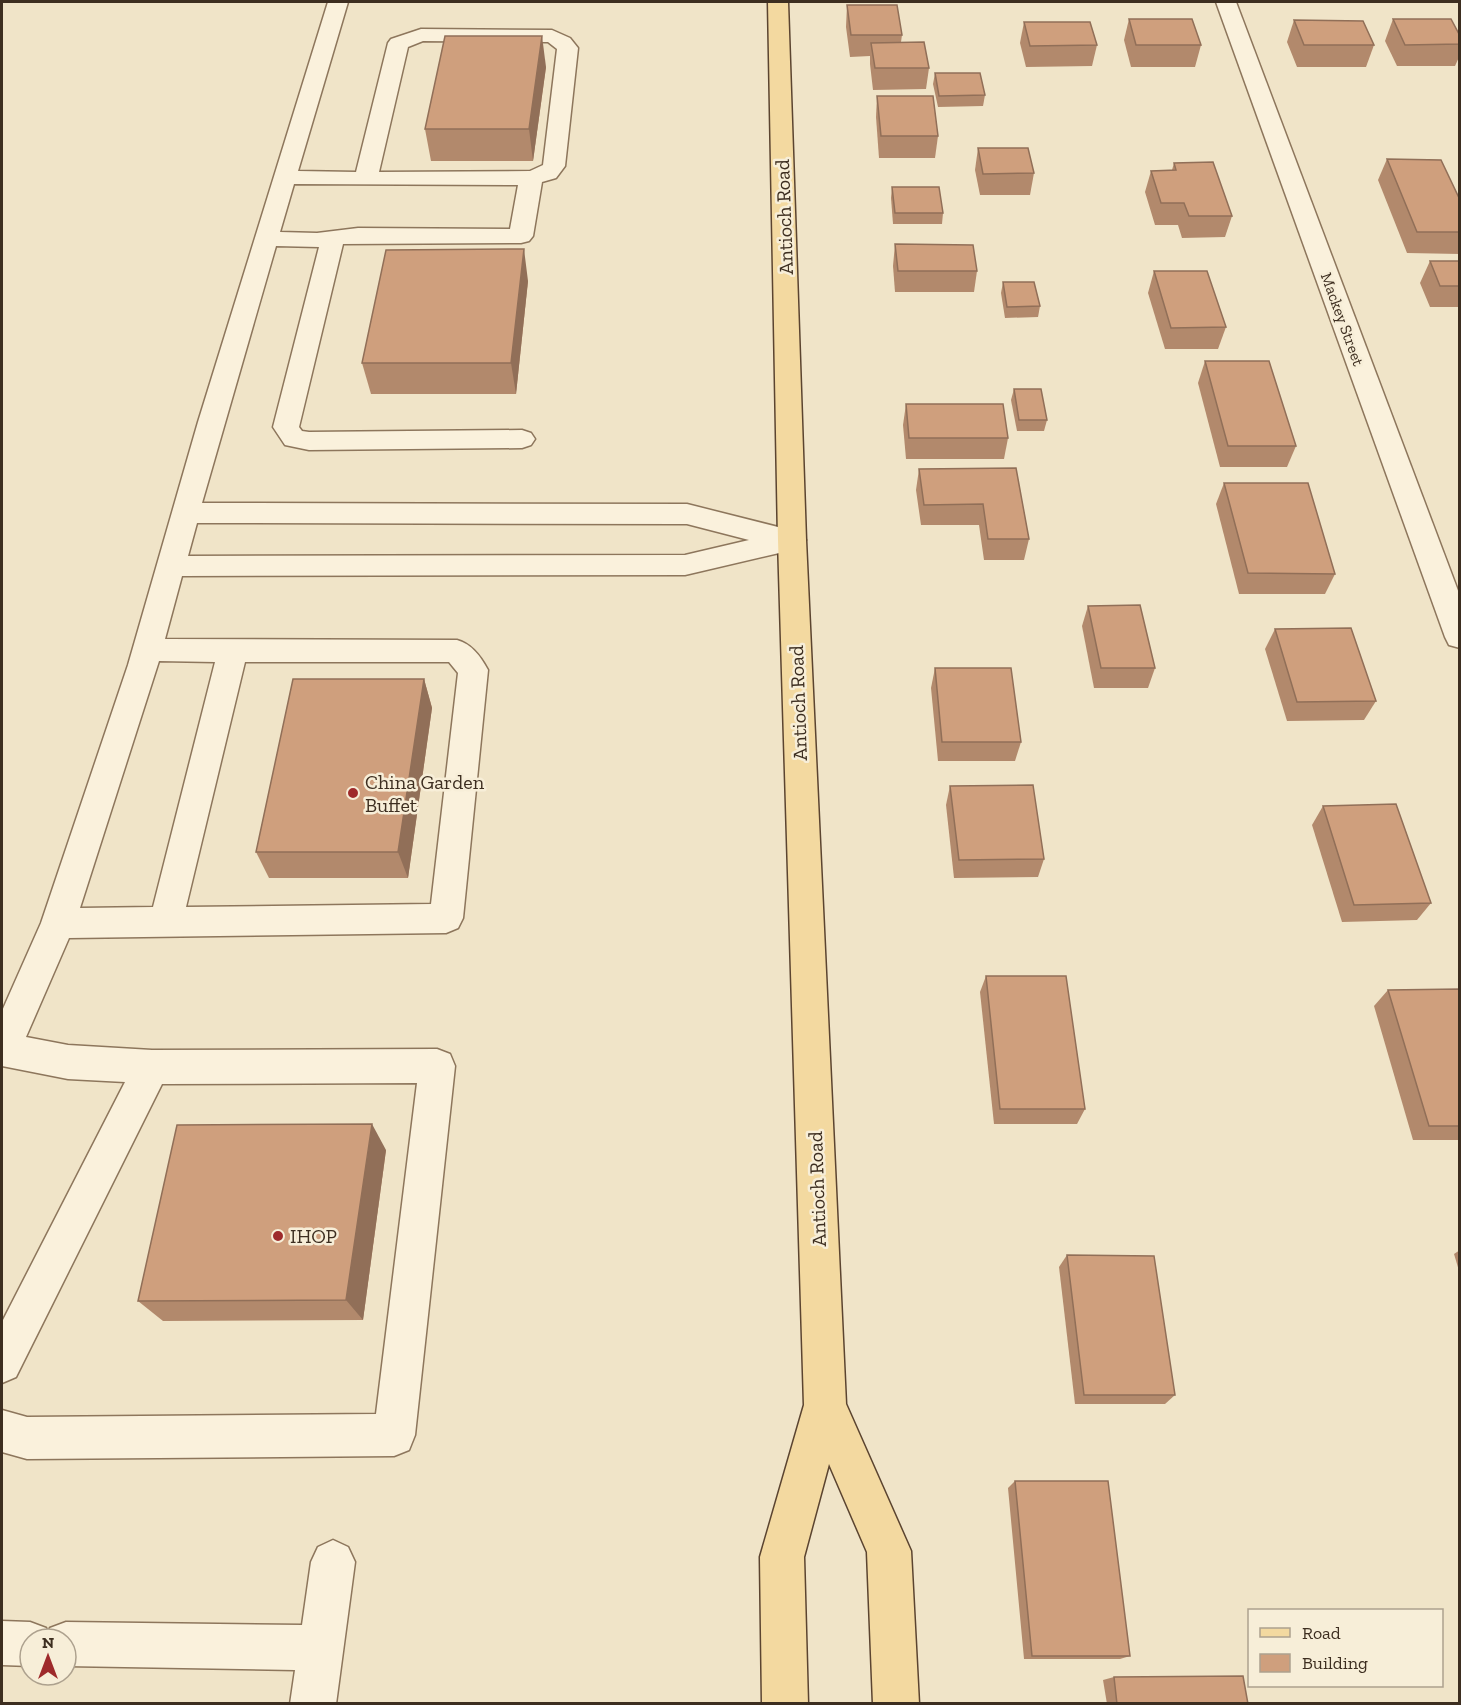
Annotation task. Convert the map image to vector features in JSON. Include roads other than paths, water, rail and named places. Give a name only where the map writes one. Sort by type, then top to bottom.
[{"type":"main road","name":"Antioch Road","points":[[778,2],[792,540],[825,1405],[782,1557],[784,1704]]},
{"type":"main road","name":"Antioch Road","points":[[825,1405],[889,1551],[896,1704]]},
{"type":"street","points":[[2,1431],[27,1438],[393,1435],[437,1066],[152,1067],[68,1062],[2,1049],[58,923],[89,835],[147,650],[211,422],[338,2]]},
{"type":"street","name":"Mackey Street","points":[[1226,2],[1460,637]]},
{"type":"street","points":[[285,177],[366,179],[531,178],[548,173],[554,166],[568,48],[552,36],[421,35],[399,43],[366,179]]},
{"type":"street","points":[[266,239],[333,238],[358,235],[521,236],[531,178]]},
{"type":"street","points":[[333,238],[286,427],[294,439],[309,441],[522,439]]},
{"type":"street","points":[[187,513],[687,514],[792,540]]},
{"type":"street","points":[[171,566],[685,565],[792,540]]},
{"type":"street","points":[[58,923],[446,918],[473,670],[457,651],[147,650]]},
{"type":"street","points":[[166,921],[233,651]]},
{"type":"street","points":[[2,1363],[152,1067]]},
{"type":"street","points":[[313,1704],[333,1562]]},
{"type":"street","points":[[2,1643],[18,1644]]},
{"type":"street","points":[[78,1644],[321,1648]]},
{"type":"place","name":"China Garden Buffet","points":[[353,793]]},
{"type":"place","name":"IHOP","points":[[278,1236]]}]
